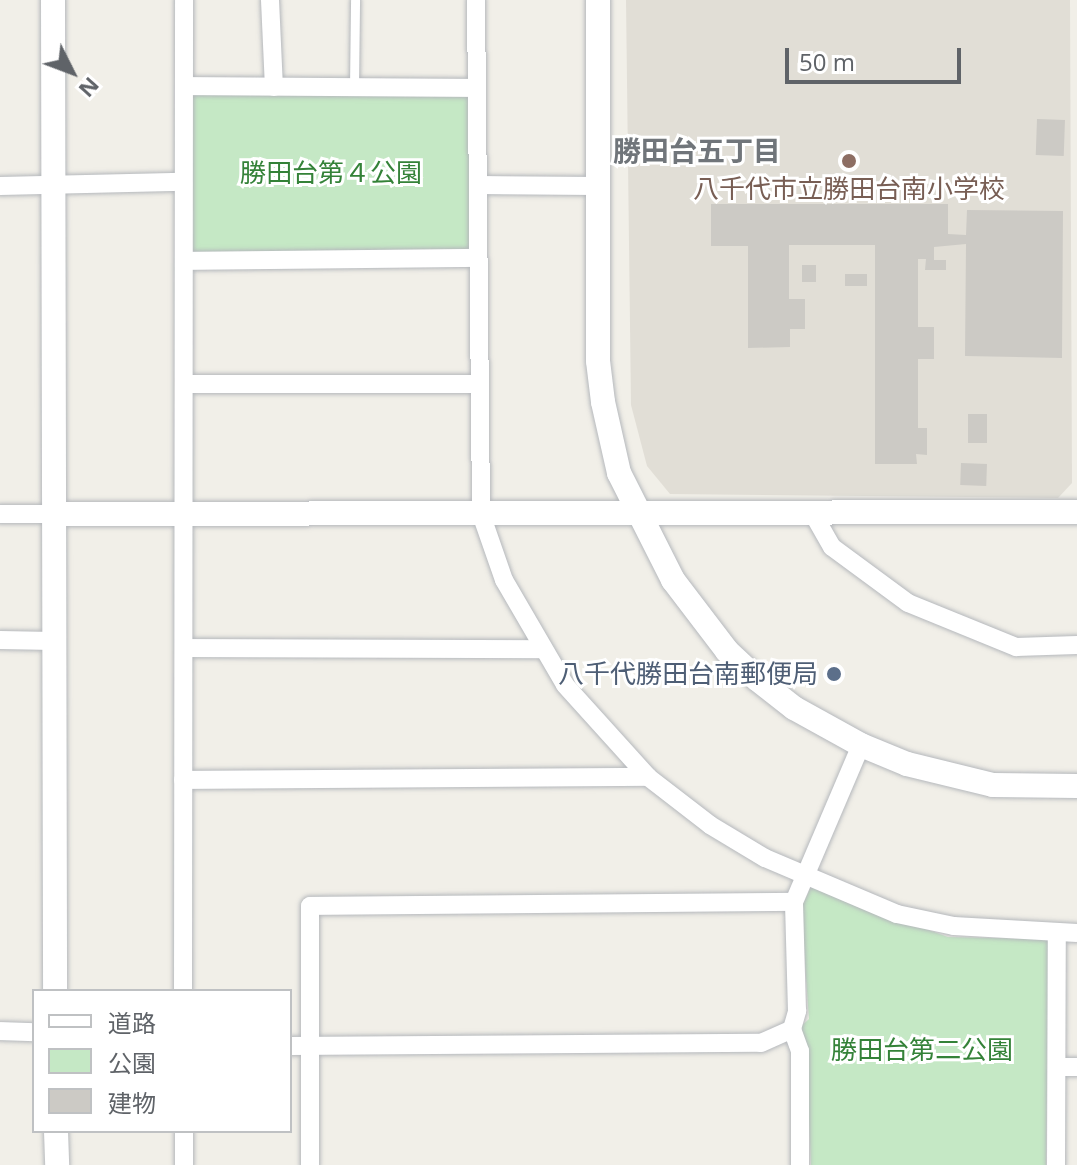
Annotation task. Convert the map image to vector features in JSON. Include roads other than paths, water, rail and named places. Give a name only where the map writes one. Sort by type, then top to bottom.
[{"type":"street","points":[[53,0],[50,186],[55,989]]},
{"type":"street","points":[[183,989],[184,0]]},
{"type":"street","points":[[270,0],[274,87]]},
{"type":"street","points":[[476,0],[481,514],[504,580],[543,649],[588,713],[648,777],[738,843],[803,874],[910,917],[954,926],[1077,933]]},
{"type":"street","points":[[598,0],[598,361],[609,437],[635,511],[673,580],[727,651],[794,708],[861,745],[907,764],[993,785],[1077,786]]},
{"type":"street","points":[[184,86],[476,88]]},
{"type":"street","points":[[0,186],[183,182]]},
{"type":"street","points":[[480,185],[596,186]]},
{"type":"street","points":[[184,261],[478,258]]},
{"type":"street","points":[[184,384],[479,384]]},
{"type":"street","points":[[812,512],[832,547],[863,575],[908,603],[1016,647],[1077,645]]},
{"type":"street","points":[[0,514],[1077,512]]},
{"type":"street","points":[[0,640],[54,641]]},
{"type":"street","points":[[184,648],[543,649]]},
{"type":"street","points":[[800,1165],[800,1051],[792,1029],[797,1011],[794,902],[803,874],[861,745]]},
{"type":"street","points":[[183,780],[648,777]]},
{"type":"street","points":[[310,1165],[310,906],[794,902]]},
{"type":"street","points":[[1056,1165],[1057,933]]},
{"type":"street","points":[[292,1046],[761,1043],[792,1029]]},
{"type":"street","points":[[0,1031],[32,1032]]},
{"type":"street","points":[[1057,1067],[1077,1067]]},
{"type":"street","points":[[56,1133],[57,1165]]},
{"type":"street","points":[[184,1133],[184,1165]]},
{"type":"lane","points":[[354,87],[355,0]]},
{"type":"place","name":"八千代市立勝田台南小学校","points":[[849,161]]},
{"type":"place","name":"八千代勝田台南郵便局","points":[[834,674]]},
{"type":"district","name":"勝田台五丁目","points":[[697,150]]},
{"type":"park label","name":"勝田台第４公園","points":[[331,173]]},
{"type":"park label","name":"勝田台第二公園","points":[[922,1050]]}]
